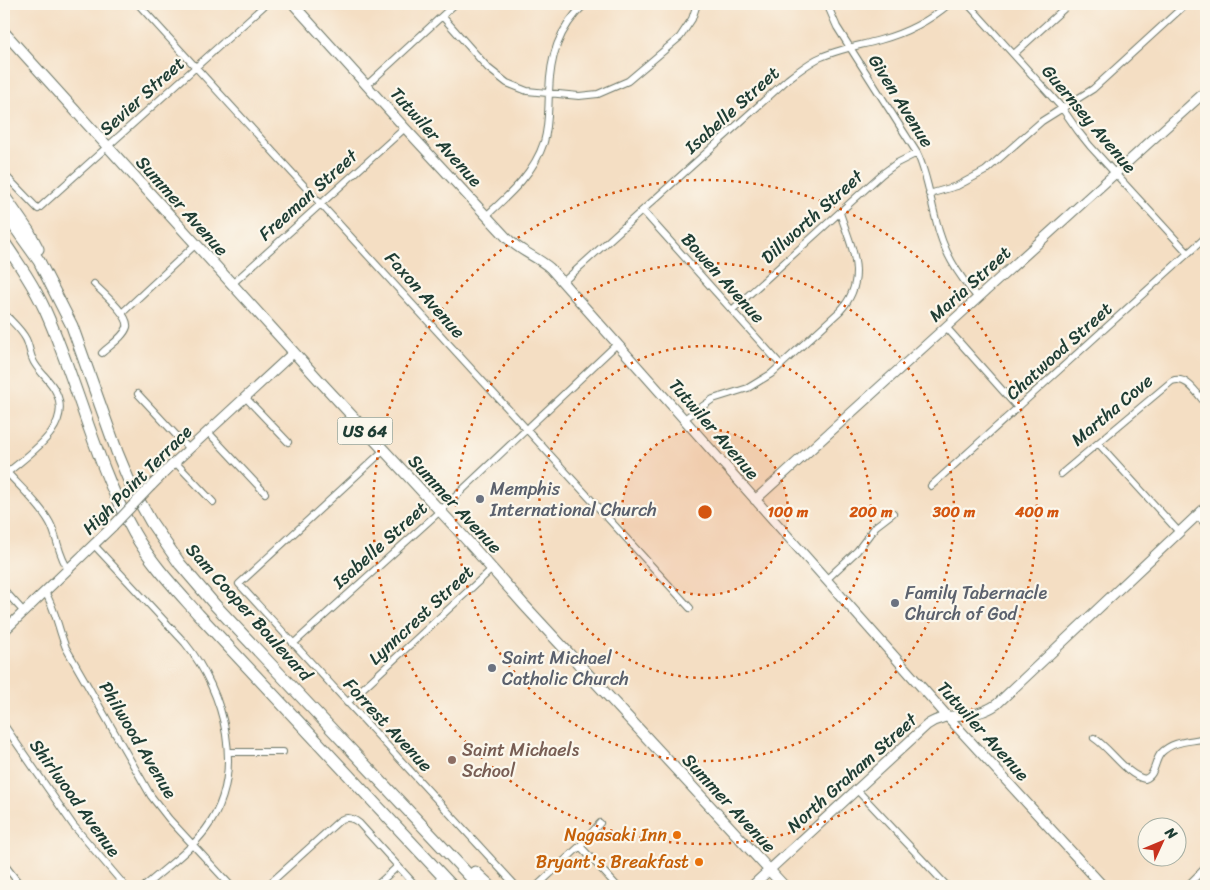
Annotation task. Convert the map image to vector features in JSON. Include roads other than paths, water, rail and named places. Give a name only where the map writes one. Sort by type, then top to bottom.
[{"type":"highway","points":[[4,196],[29,232],[50,271],[72,326]]},
{"type":"highway","name":"Sam Cooper Boulevard","points":[[4,212],[39,261],[72,326],[117,452],[132,488],[151,522],[180,564],[215,605],[479,886]]},
{"type":"highway","points":[[4,242],[26,273],[45,310],[109,478],[134,533],[147,552],[173,586],[198,614],[452,886]]},
{"type":"highway","points":[[4,252],[45,310]]},
{"type":"highway","points":[[346,744],[490,886]]},
{"type":"highway","points":[[434,867],[446,886]]},
{"type":"main road","name":"Summer Avenue","points":[[4,32],[231,285],[784,886]]},
{"type":"street","name":"Faxon Avenue","points":[[138,4],[690,608]]},
{"type":"street","name":"Sevier Street","points":[[4,174],[38,209],[266,4]]},
{"type":"street","name":"Tutwiler Avenue","points":[[293,4],[517,248],[542,261],[563,282],[948,717],[1103,886]]},
{"type":"street","points":[[486,216],[516,189],[532,168],[543,143],[548,122],[550,68],[556,44],[568,23],[585,4]]},
{"type":"street","points":[[442,16],[488,68],[507,83],[527,91],[579,96],[598,94],[628,82],[680,37],[692,19],[698,4]]},
{"type":"street","name":"Given Avenue","points":[[827,4],[837,27],[917,153],[945,250],[962,278],[978,298]]},
{"type":"street","name":"Isabelle Street","points":[[563,282],[788,79],[805,66],[850,46],[880,40],[908,30],[932,17],[949,4]]},
{"type":"street","name":"Guernsey Avenue","points":[[968,4],[1062,108],[1082,137],[1188,253]]},
{"type":"street","points":[[1014,54],[1069,4]]},
{"type":"street","points":[[930,194],[964,183],[986,171],[1037,125],[1092,89],[1186,4]]},
{"type":"street","points":[[367,84],[442,16],[451,5]]},
{"type":"street","name":"Maria Street","points":[[755,500],[1206,91]]},
{"type":"street","name":"Freeman Street","points":[[231,285],[405,128]]},
{"type":"street","name":"Dillworth Street","points":[[732,310],[890,168],[917,153]]},
{"type":"street","name":"Bowen Avenue","points":[[643,210],[781,365]]},
{"type":"street","points":[[684,420],[713,399],[736,393],[760,382],[840,312],[852,294],[857,278],[840,213]]},
{"type":"street","name":"Chatwood Street","points":[[931,486],[1206,237]]},
{"type":"street","points":[[122,313],[195,245]]},
{"type":"street","points":[[94,284],[122,313],[127,321],[127,328],[102,353]]},
{"type":"street","points":[[4,313],[27,341],[30,356],[35,365],[57,393],[60,409],[59,418],[53,431],[6,471],[48,520],[55,535],[62,560],[69,570]]},
{"type":"street","points":[[946,327],[1018,408]]},
{"type":"street","name":"Isabelle Street","points":[[293,644],[440,512],[617,344]]},
{"type":"street","name":"High Point Terrace","points":[[4,631],[69,570],[175,462],[294,353]]},
{"type":"street","name":"Martha Cove","points":[[1061,474],[1174,380],[1185,381],[1206,404]]},
{"type":"street","points":[[138,394],[189,449]]},
{"type":"street","points":[[245,397],[288,442]]},
{"type":"street","points":[[208,432],[265,493]]},
{"type":"street","points":[[1098,442],[1179,532]]},
{"type":"street","name":"Forrest Avenue","points":[[383,451],[239,584],[516,886]]},
{"type":"street","points":[[175,462],[213,502]]},
{"type":"street","name":"North Graham Street","points":[[752,886],[927,725],[940,718],[984,712],[997,704],[1206,507]]},
{"type":"street","points":[[826,579],[857,551],[876,526],[893,513]]},
{"type":"street","points":[[1198,516],[1206,525]]},
{"type":"street","points":[[94,545],[185,643],[196,658],[208,678],[218,703],[228,752],[227,775],[222,800],[208,826],[192,844],[145,886]]},
{"type":"street","name":"Lynncrest Street","points":[[347,703],[493,568]]},
{"type":"street","points":[[4,590],[24,612]]},
{"type":"street","name":"Philwood Avenue","points":[[45,592],[55,610],[66,648],[142,781],[160,808],[231,886]]},
{"type":"street","name":"Shirlwood Avenue","points":[[4,725],[72,824],[125,886]]},
{"type":"street","points":[[1094,738],[1105,746],[1133,774],[1145,779],[1151,775],[1159,756],[1165,750],[1182,742],[1206,738]]},
{"type":"street","points":[[228,752],[283,752]]},
{"type":"street","points":[[857,790],[947,886]]},
{"type":"street","points":[[267,886],[340,820],[349,818],[359,823],[416,886]]},
{"type":"street","points":[[537,886],[580,846],[600,823]]},
{"type":"street","points":[[580,846],[617,886]]},
{"type":"street","points":[[4,864],[21,886]]},
{"type":"street","points":[[376,886],[398,866]]},
{"type":"street","points":[[1187,886],[1206,867]]},
{"type":"place","name":"Memphis International Church","points":[[480,499]]},
{"type":"place","name":"Family Tabernacle Church of God","points":[[895,603]]},
{"type":"place","name":"Saint Michael Catholic Church","points":[[492,668]]},
{"type":"place","name":"Saint Michaels School","points":[[452,760]]},
{"type":"place","name":"Nagasaki Inn","points":[[677,835]]},
{"type":"place","name":"Bryant's Breakfast","points":[[699,862]]}]
